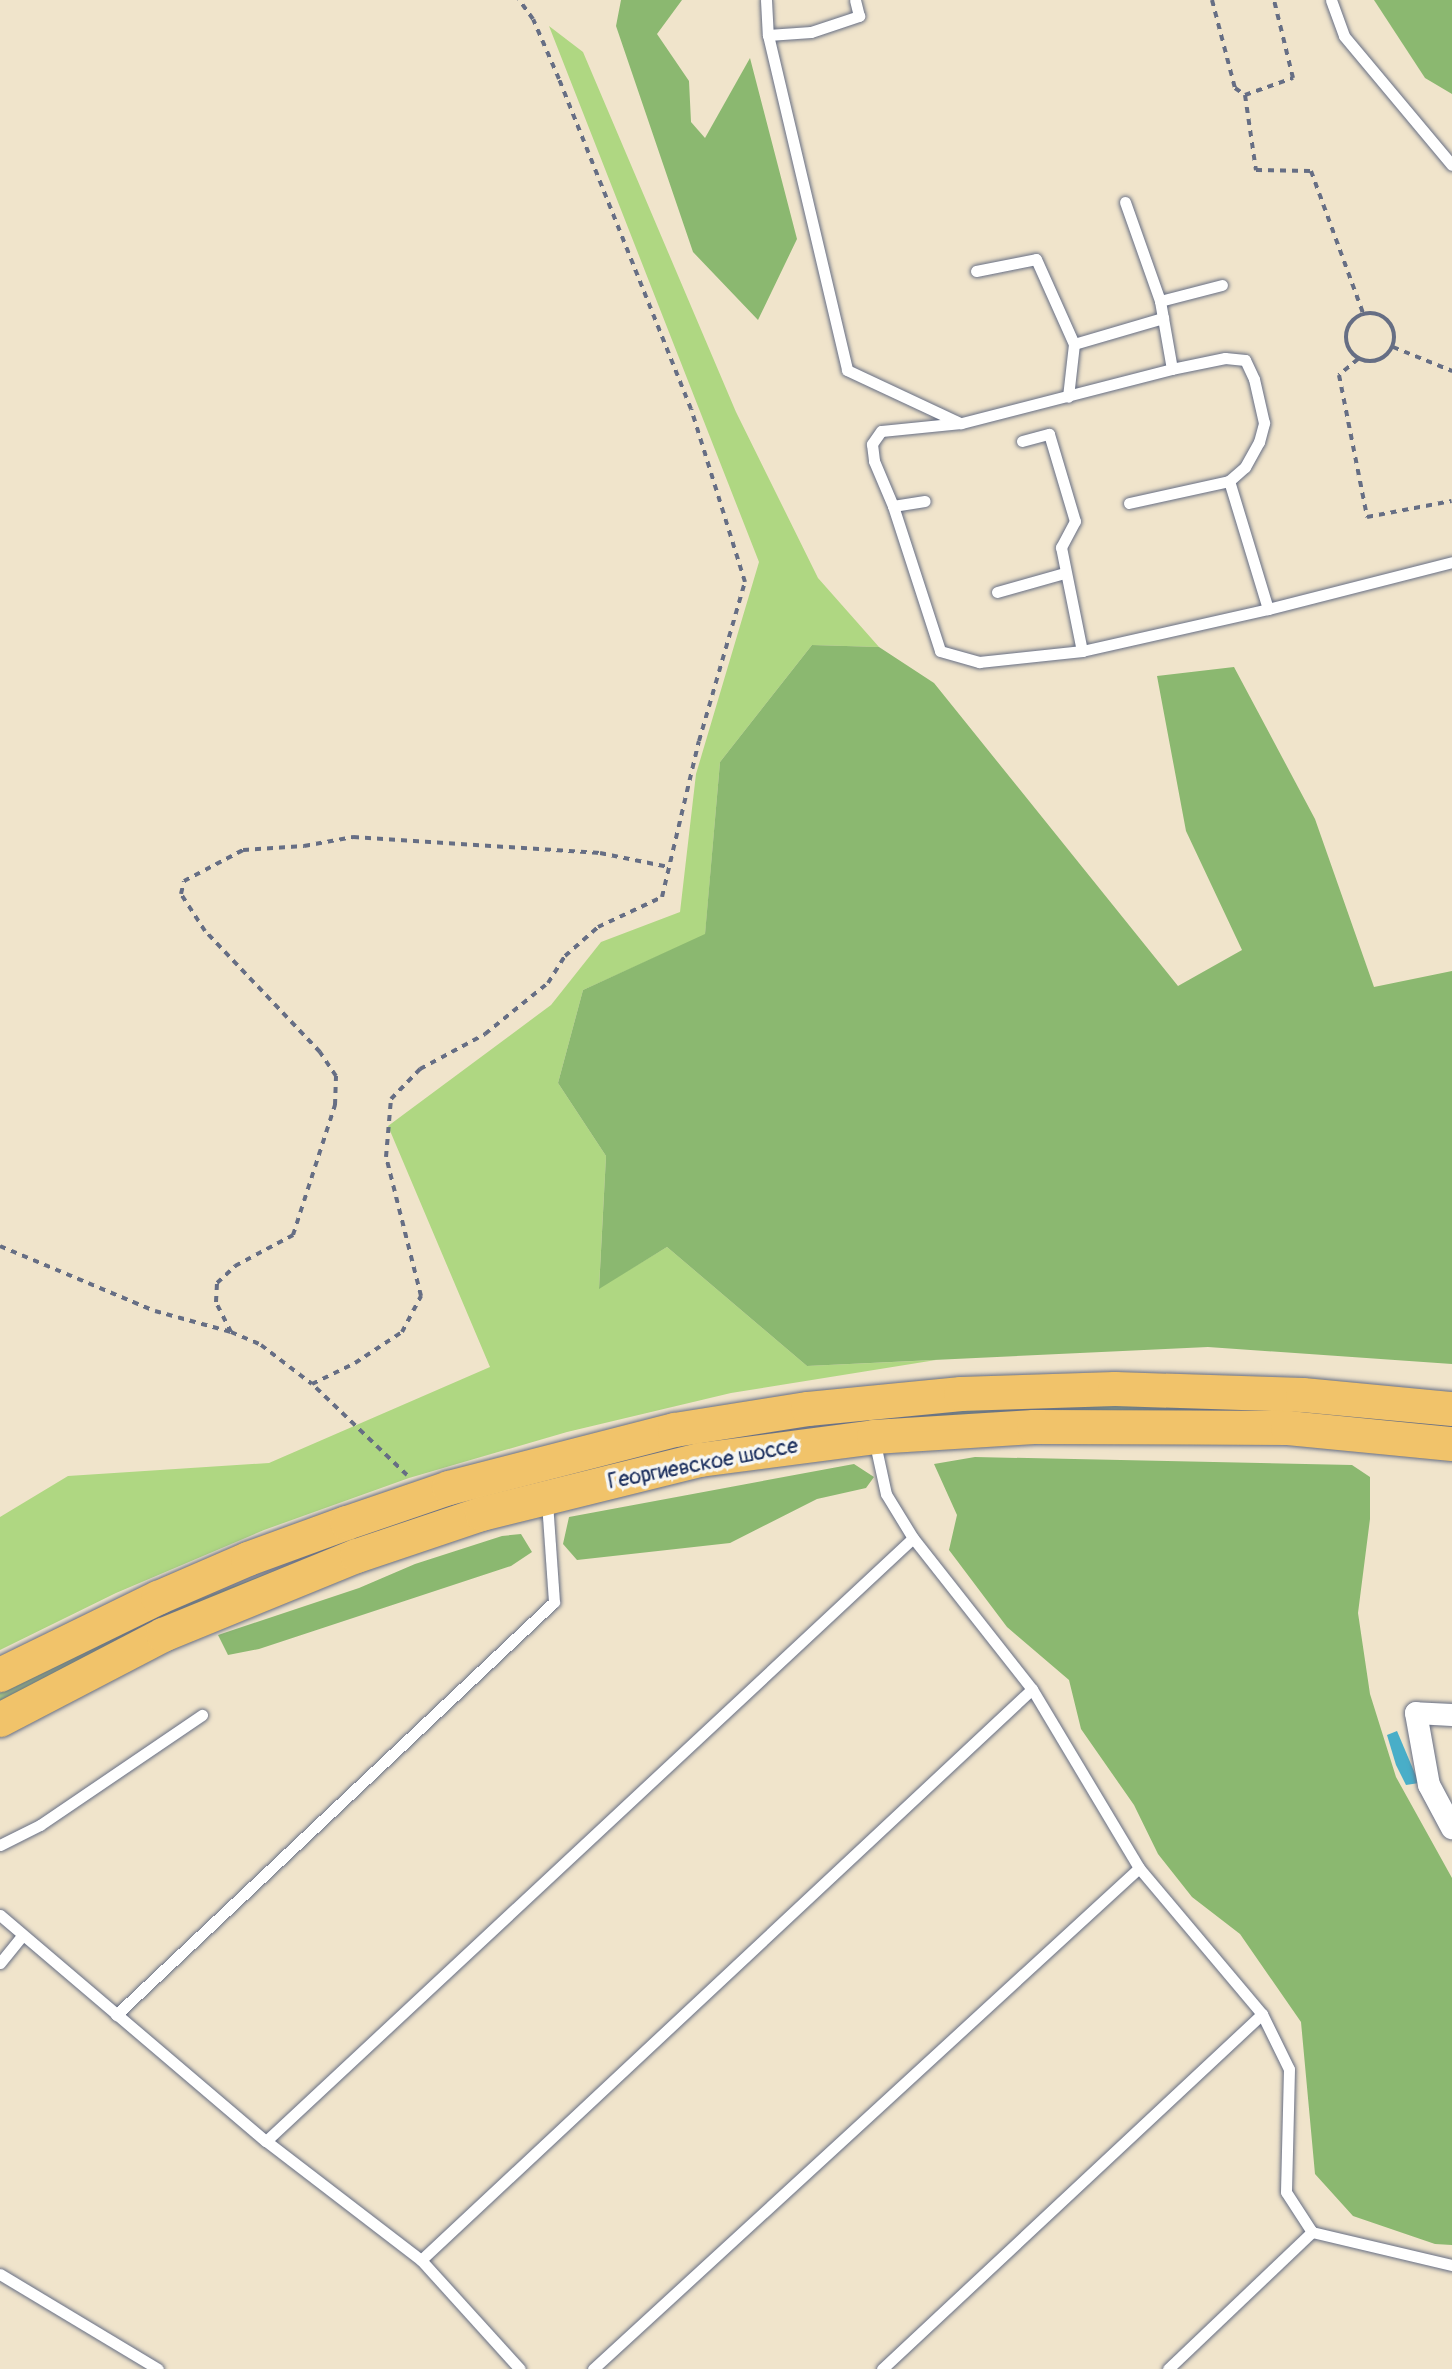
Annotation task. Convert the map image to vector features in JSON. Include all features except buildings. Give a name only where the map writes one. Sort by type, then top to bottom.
[{"type":"main road","name":"Георгиевское шоссе","points":[[0,1675],[248,1559],[412,1500],[537,1463],[675,1430],[808,1409],[961,1394],[1115,1389],[1208,1390],[1452,1409]]},
{"type":"main road","name":"Георгиевское шоссе","points":[[0,1720],[163,1635],[413,1537],[547,1497],[700,1460],[874,1437],[1034,1427],[1199,1426],[1351,1432],[1452,1444]]},
{"type":"street","points":[[1452,1715],[1416,1713],[1429,1785],[1452,1828]]},
{"type":"lane","points":[[766,0],[768,35],[847,370],[961,423]]},
{"type":"lane","points":[[768,35],[811,32],[859,16],[855,0]]},
{"type":"lane","points":[[1331,0],[1344,36],[1452,165]]},
{"type":"lane","points":[[1125,202],[1160,301],[1172,369]]},
{"type":"lane","points":[[976,271],[1036,259],[1074,344],[1068,397]]},
{"type":"lane","points":[[1160,301],[1222,285]]},
{"type":"lane","points":[[1074,344],[1163,318]]},
{"type":"lane","points":[[1129,503],[1229,481],[1245,467],[1259,442],[1264,423],[1254,379],[1245,360],[1225,358],[1172,369],[961,423],[881,431],[872,444],[874,461],[893,506],[940,651],[979,662],[1082,651],[1268,609],[1452,562]]},
{"type":"lane","points":[[1022,441],[1049,434],[1075,521],[1061,547],[1082,651]]},
{"type":"lane","points":[[1229,481],[1268,609]]},
{"type":"lane","points":[[893,506],[925,501]]},
{"type":"lane","points":[[997,592],[1064,573]]},
{"type":"lane","points":[[874,1437],[886,1494],[913,1538],[1032,1689],[1139,1868],[1262,2014],[1289,2069],[1286,2192],[1312,2232],[1452,2265]]},
{"type":"lane","points":[[116,2015],[554,1602],[547,1497]]},
{"type":"lane","points":[[266,2141],[913,1538]]},
{"type":"lane","points":[[421,2260],[1032,1689]]},
{"type":"lane","points":[[0,1845],[40,1825],[202,1715]]},
{"type":"lane","points":[[593,2369],[1139,1868]]},
{"type":"lane","points":[[0,1915],[266,2141],[421,2260],[520,2369]]},
{"type":"lane","points":[[0,1963],[22,1936]]},
{"type":"lane","points":[[882,2369],[1262,2014]]},
{"type":"lane","points":[[1168,2369],[1312,2232]]},
{"type":"lane","points":[[0,2274],[158,2369]]},
{"type":"path","points":[[312,1384],[355,1363],[402,1332],[421,1296],[386,1157],[391,1099],[420,1069],[485,1034],[548,983],[565,956],[598,927],[662,897],[699,741],[745,582],[691,409],[559,79],[533,19],[519,0]]},
{"type":"path","points":[[1212,0],[1235,88],[1245,95],[1256,170],[1311,171],[1363,313]]},
{"type":"path","points":[[1245,95],[1293,78],[1274,0]]},
{"type":"path","points":[[1363,313],[1381,315],[1390,322],[1395,333],[1393,347],[1383,358],[1371,361],[1358,359],[1350,352],[1346,333],[1352,320],[1363,313]]},
{"type":"path","points":[[1393,347],[1452,371]]},
{"type":"path","points":[[1358,359],[1339,375],[1367,517],[1452,501]]},
{"type":"path","points":[[231,1332],[216,1302],[217,1283],[235,1266],[293,1235],[335,1105],[336,1076],[320,1052],[205,931],[181,894],[184,881],[243,850],[304,846],[353,837],[600,853],[669,867]]},
{"type":"path","points":[[0,1246],[155,1311],[231,1332],[261,1345],[312,1384],[409,1478],[412,1500]]},
{"type":"green space","points":[[621,0],[682,0],[657,34],[689,81],[691,122],[705,138],[750,58],[797,239],[758,320],[693,252],[616,26]]},
{"type":"green space","points":[[1374,0],[1452,0],[1452,94],[1425,78]]},
{"type":"green space","points":[[549,26],[583,52],[736,412],[818,578],[879,647],[812,645],[720,762],[705,935],[583,990],[558,1083],[606,1156],[599,1288],[667,1247],[807,1366],[936,1360],[731,1393],[567,1432],[409,1478],[264,1530],[116,1593],[0,1650],[0,1517],[68,1476],[269,1463],[490,1367],[388,1126],[551,1005],[601,942],[680,912],[696,774],[759,562]]},
{"type":"green space","points":[[812,645],[879,647],[934,683],[1178,986],[1242,950],[1186,831],[1157,676],[1234,667],[1315,819],[1374,987],[1452,971],[1452,1364],[1208,1347],[807,1366],[667,1247],[599,1289],[606,1156],[558,1083],[583,990],[705,934],[720,762]]},
{"type":"green space","points":[[1126,1400],[1298,1406],[1452,1422],[1452,1431],[910,1425],[908,1414]]},
{"type":"green space","points":[[975,1457],[1352,1465],[1370,1477],[1370,1519],[1358,1613],[1370,1694],[1396,1777],[1452,1878],[1452,2245],[1435,2244],[1353,2216],[1315,2174],[1301,2022],[1240,1934],[1192,1897],[1158,1854],[1134,1805],[1081,1729],[1069,1680],[1007,1627],[949,1550],[957,1515],[934,1464]]},
{"type":"green space","points":[[854,1464],[874,1477],[866,1488],[817,1499],[730,1543],[577,1560],[563,1544],[569,1517]]},
{"type":"green space","points":[[527,1484],[0,1702],[0,1693],[163,1613],[409,1520]]},
{"type":"green space","points":[[521,1534],[532,1552],[511,1566],[259,1649],[228,1655],[218,1635],[359,1588],[415,1564],[502,1536]]},
{"type":"water","points":[[1397,1731],[1419,1783],[1406,1785],[1396,1765],[1387,1735]]}]
